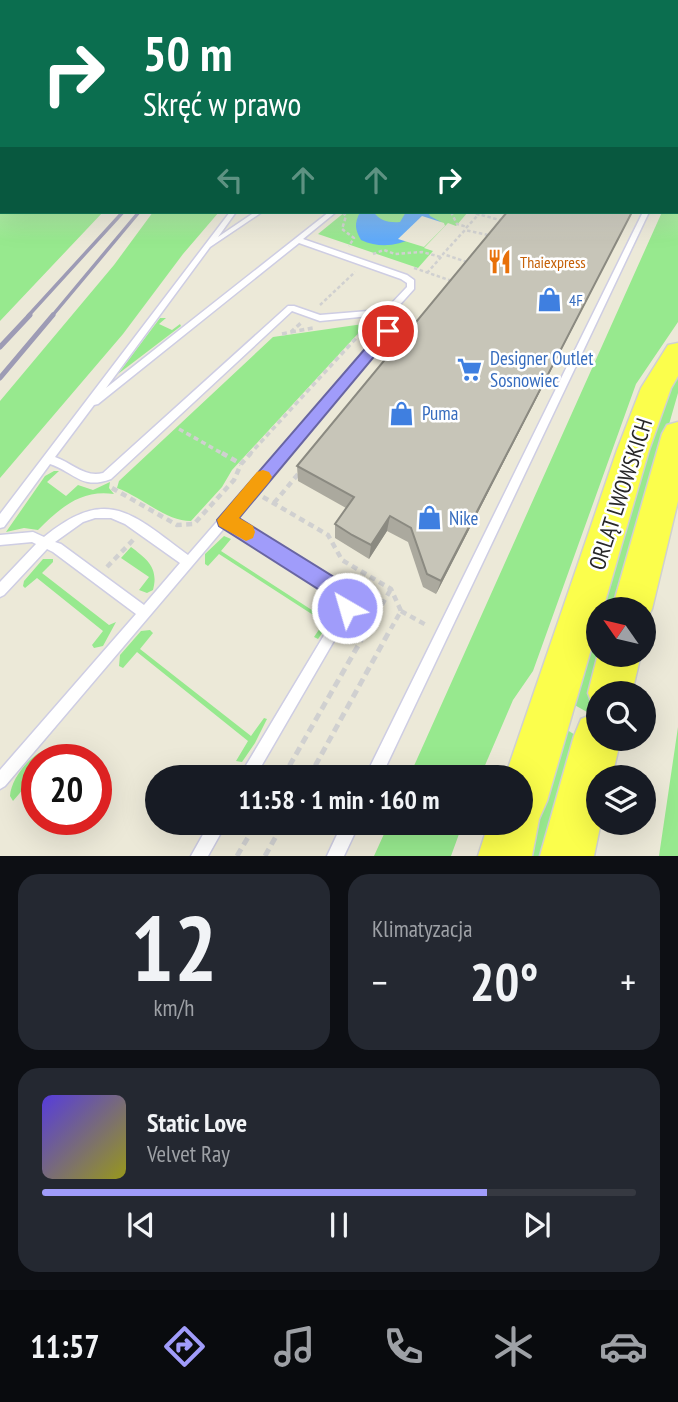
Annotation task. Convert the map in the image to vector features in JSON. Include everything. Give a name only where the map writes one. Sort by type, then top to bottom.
[{"type":"main road","name":"ORLĄT LWOWSKICH","points":[[533,766],[637,439],[656,388],[678,352]]},
{"type":"main road","name":"ORLĄT LWOWSKICH","points":[[635,597],[678,434]]},
{"type":"main road","points":[[567,856],[594,751]]},
{"type":"main road","points":[[505,856],[511,835]]},
{"type":"lane","points":[[210,245],[212,237],[231,214]]},
{"type":"lane","points":[[0,523],[210,245],[256,214]]},
{"type":"lane","points":[[84,411],[330,214]]},
{"type":"lane","points":[[379,765],[645,214]]},
{"type":"lane","points":[[48,459],[60,461],[96,482],[107,476],[292,308],[310,315],[330,318],[381,312],[393,307],[411,287],[411,282],[298,240]]},
{"type":"lane","points":[[0,781],[388,331],[390,327],[381,312]]},
{"type":"lane","points":[[0,591],[46,542],[93,514],[114,513],[188,563]]},
{"type":"lane","points":[[226,520],[343,594],[347,608],[254,765]]},
{"type":"lane","points":[[0,540],[33,537],[46,542],[145,613]]},
{"type":"lane","points":[[199,856],[211,835]]},
{"type":"lane","points":[[335,856],[346,835]]},
{"type":"path","points":[[344,214],[346,216],[342,229],[354,237],[349,246]]},
{"type":"path","points":[[452,214],[457,224],[487,237],[505,214]]},
{"type":"path","points":[[427,273],[479,214],[500,220]]},
{"type":"path","points":[[291,332],[373,254],[384,250],[395,254],[422,252],[468,262],[452,281],[405,265]]},
{"type":"path","points":[[373,254],[384,258]]},
{"type":"path","points":[[113,482],[114,491],[177,526],[194,524],[234,480],[241,464],[371,323],[365,320]]},
{"type":"path","points":[[271,336],[317,328]]},
{"type":"path","points":[[174,426],[241,464]]},
{"type":"path","points":[[274,503],[299,473]]},
{"type":"path","points":[[234,480],[328,534],[342,560],[391,589],[401,611],[316,765]]},
{"type":"path","points":[[290,765],[391,589]]},
{"type":"path","points":[[237,856],[249,835]]},
{"type":"path","points":[[265,856],[277,835]]},
{"type":"green space","points":[[0,214],[101,214],[0,321]]},
{"type":"green space","points":[[152,214],[217,214],[183,254],[123,334],[0,478],[0,401],[114,265]]},
{"type":"green space","points":[[343,214],[466,214],[456,226],[448,223],[424,248],[433,251],[418,268],[318,234]]},
{"type":"green space","points":[[661,214],[678,214],[678,322],[636,384],[533,671],[513,700],[485,765],[414,765]]},
{"type":"green space","points":[[160,318],[166,318],[159,324],[172,330],[180,324],[181,326],[118,374]]},
{"type":"green space","points":[[366,325],[232,470],[222,487],[191,521],[163,513],[117,488],[119,481],[273,337]]},
{"type":"green space","points":[[678,370],[678,393],[619,597],[603,597],[655,425]]},
{"type":"green space","points":[[59,471],[47,482],[66,496],[78,485],[93,490],[110,482],[109,488],[114,494],[81,497],[55,514],[38,530],[24,528],[6,532],[45,476]]},
{"type":"green space","points":[[224,536],[231,539],[221,551],[318,614],[328,600],[333,603],[332,619],[318,639],[314,637],[324,622],[219,554],[208,566],[205,564],[205,554]]},
{"type":"green space","points":[[131,547],[147,560],[153,570],[153,590],[147,593],[139,590],[149,577],[121,558]]},
{"type":"green space","points":[[43,559],[53,559],[53,562],[42,573],[109,625],[116,622],[103,646],[94,648],[92,645],[103,631],[37,578],[25,588],[23,586],[24,581]]},
{"type":"green space","points":[[150,630],[153,633],[140,649],[251,736],[264,718],[267,719],[242,762],[236,761],[248,741],[137,652],[123,668],[119,666],[120,655],[141,631]]},
{"type":"green space","points":[[586,652],[586,667],[600,667],[596,681],[586,681],[586,711],[571,703]]},
{"type":"green space","points":[[678,727],[678,856],[659,856]]},
{"type":"green space","points":[[564,728],[580,738],[546,856],[527,856]]},
{"type":"green space","points":[[21,771],[21,792],[13,801],[10,796],[11,789]]},
{"type":"green space","points":[[383,835],[459,835],[451,856],[374,856]]},
{"type":"water","points":[[359,214],[375,214],[389,222],[400,222],[405,214],[429,214],[441,222],[403,242],[383,245],[361,240],[357,233]]},
{"type":"pier","points":[[422,216],[444,223],[445,226],[424,247],[398,239]]},
{"type":"building","name":"Designer Outlet Sosnowiec","points":[[505,214],[631,214],[441,581],[427,574],[411,528],[390,516],[371,545],[352,535],[335,524],[354,497],[297,466]]},
{"type":"railway","points":[[28,316],[121,214]]},
{"type":"railway","points":[[52,316],[137,214]]},
{"type":"railway","points":[[0,347],[30,315]]},
{"type":"railway","points":[[0,378],[53,315]]},
{"type":"slow traffic","points":[[246,532],[226,520],[263,477]]},
{"type":"place","name":"Thaiexpress","points":[[500,262]]},
{"type":"place","name":"4F","points":[[549,300]]},
{"type":"place","name":"Designer Outlet Sosnowiec","points":[[470,369]]},
{"type":"place","name":"Puma","points":[[402,413]]},
{"type":"place","name":"Nike","points":[[429,518]]},
{"type":"route","points":[[347,608],[343,594],[331,585],[226,520],[388,331]]}]
